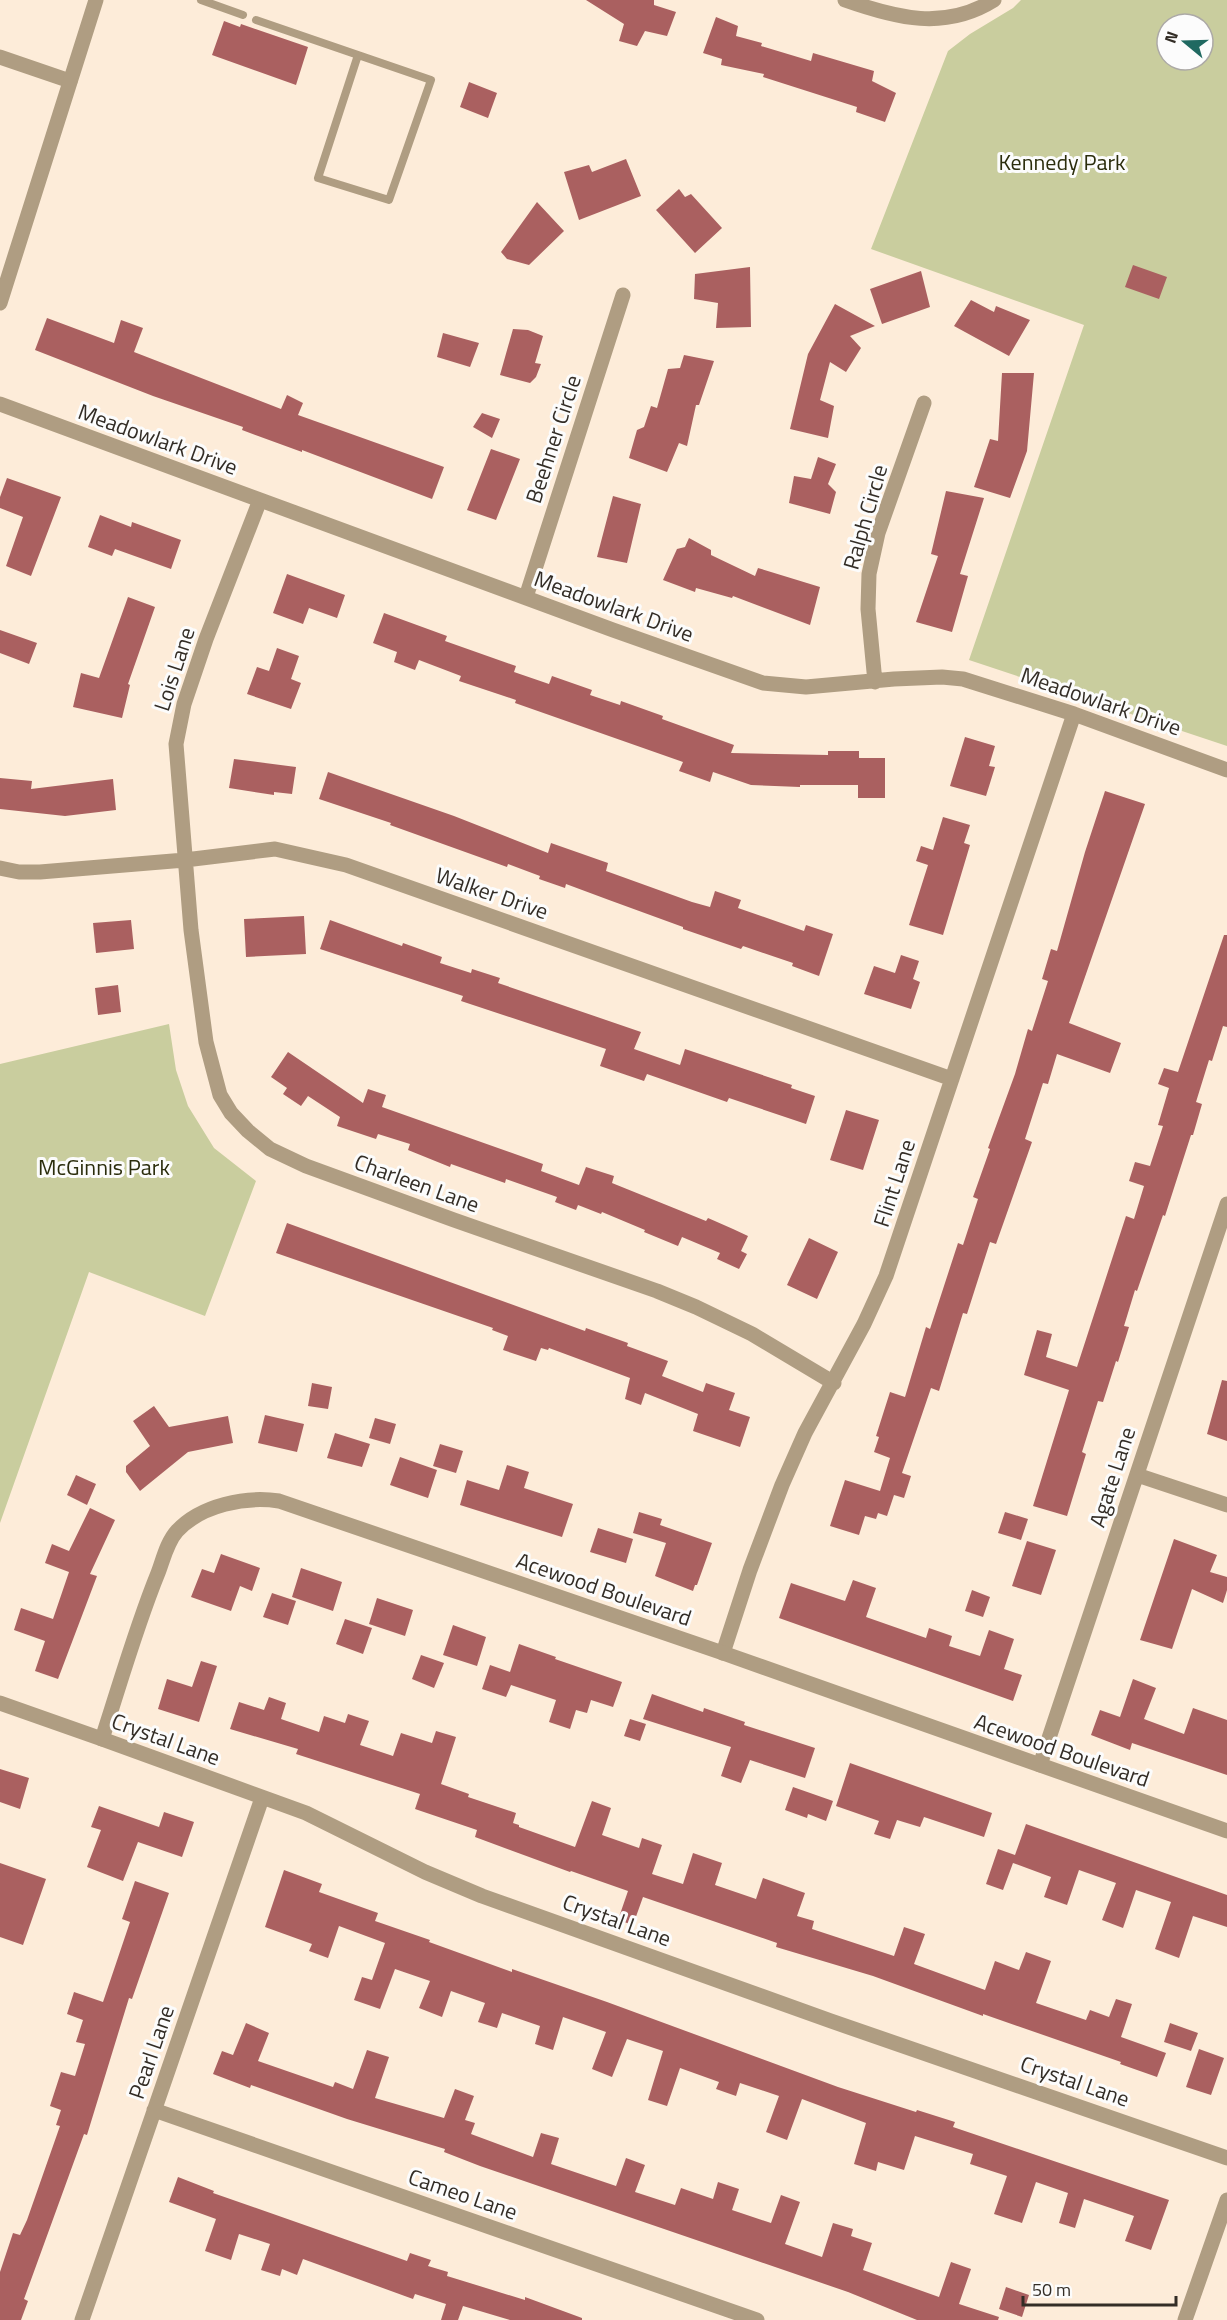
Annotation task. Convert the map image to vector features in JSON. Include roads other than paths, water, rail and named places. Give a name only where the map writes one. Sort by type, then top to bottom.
[{"type":"street","points":[[0,303],[96,0]]},
{"type":"street","points":[[845,0],[876,11],[927,20],[946,18],[983,7],[994,0]]},
{"type":"street","points":[[0,57],[70,81]]},
{"type":"street","name":"Beehner Circle","points":[[526,597],[623,295]]},
{"type":"street","name":"Ralph Circle","points":[[875,682],[868,609],[869,574],[878,533],[924,403]]},
{"type":"street","name":"Meadowlark Drive","points":[[0,404],[764,683],[806,687],[930,678],[963,679],[1074,714],[1227,770]]},
{"type":"street","name":"Lois Lane","points":[[184,860],[176,744],[184,704],[206,639],[260,500]]},
{"type":"street","name":"Flint Lane","points":[[723,1653],[750,1570],[782,1485],[805,1433],[834,1383],[886,1276],[1074,714]]},
{"type":"street","name":"Walker Drive","points":[[0,868],[19,872],[40,872],[184,860],[275,849],[346,865],[952,1079]]},
{"type":"street","name":"Charleen Lane","points":[[184,860],[206,1042],[220,1095],[231,1113],[270,1149],[306,1166],[686,1303],[752,1334],[834,1383]]},
{"type":"street","name":"Agate Lane","points":[[1040,1765],[1227,1204]]},
{"type":"street","points":[[1137,1475],[1227,1504]]},
{"type":"street","name":"Acewood Boulevard","points":[[102,1739],[151,1590],[177,1531],[210,1508],[251,1498],[279,1501],[723,1653],[1227,1831]]},
{"type":"street","name":"Crystal Lane","points":[[0,1703],[306,1813],[425,1872],[482,1896],[831,2021],[1227,2158]]},
{"type":"street","name":"Pearl Lane","points":[[82,2320],[262,1798]]},
{"type":"street","name":"Cameo Lane","points":[[154,2110],[757,2320]]},
{"type":"street","points":[[1185,2320],[1227,2200]]},
{"type":"lane","points":[[201,0],[243,15]]},
{"type":"lane","points":[[256,20],[431,80],[388,200],[318,178],[358,55]]},
{"type":"park label","name":"Kennedy Park","points":[[1062,162]]},
{"type":"park label","name":"McGinnis Park","points":[[104,1167]]}]
